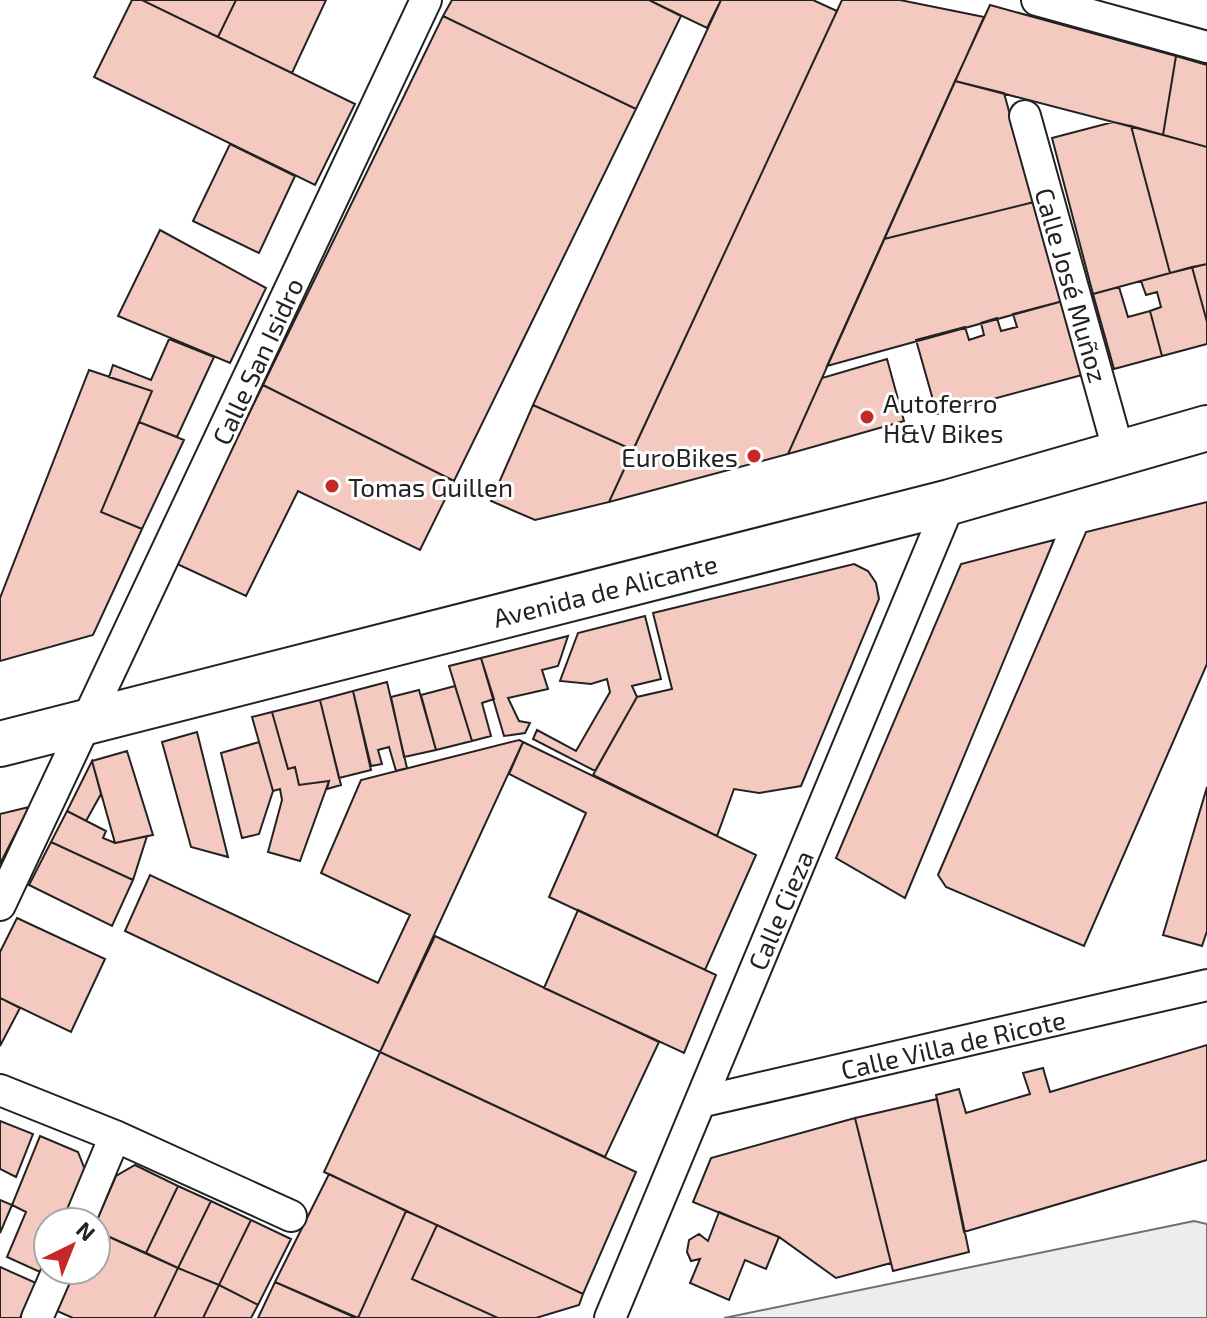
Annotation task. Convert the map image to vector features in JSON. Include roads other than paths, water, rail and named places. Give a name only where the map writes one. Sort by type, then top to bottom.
[{"type":"main road","name":"Avenida de Alicante","points":[[0,744],[950,502],[1207,428]]},
{"type":"street","name":"Calle San Isidro","points":[[0,905],[426,0]]},
{"type":"street","points":[[1037,0],[1207,47]]},
{"type":"street","name":"Calle José Muñoz","points":[[1025,116],[1119,453]]},
{"type":"street","name":"Calle Cieza","points":[[610,1318],[950,502]]},
{"type":"street","name":"Calle Villa de Ricote","points":[[700,1102],[1207,985]]},
{"type":"street","points":[[0,1090],[115,1136],[291,1216]]},
{"type":"street","points":[[86,1206],[115,1136]]},
{"type":"street","points":[[37,1318],[51,1286]]},
{"type":"place","name":"Autoferro H&V Bikes","points":[[867,417]]},
{"type":"place","name":"EuroBikes","points":[[754,456]]},
{"type":"place","name":"Tomas Guillen","points":[[332,486]]}]
